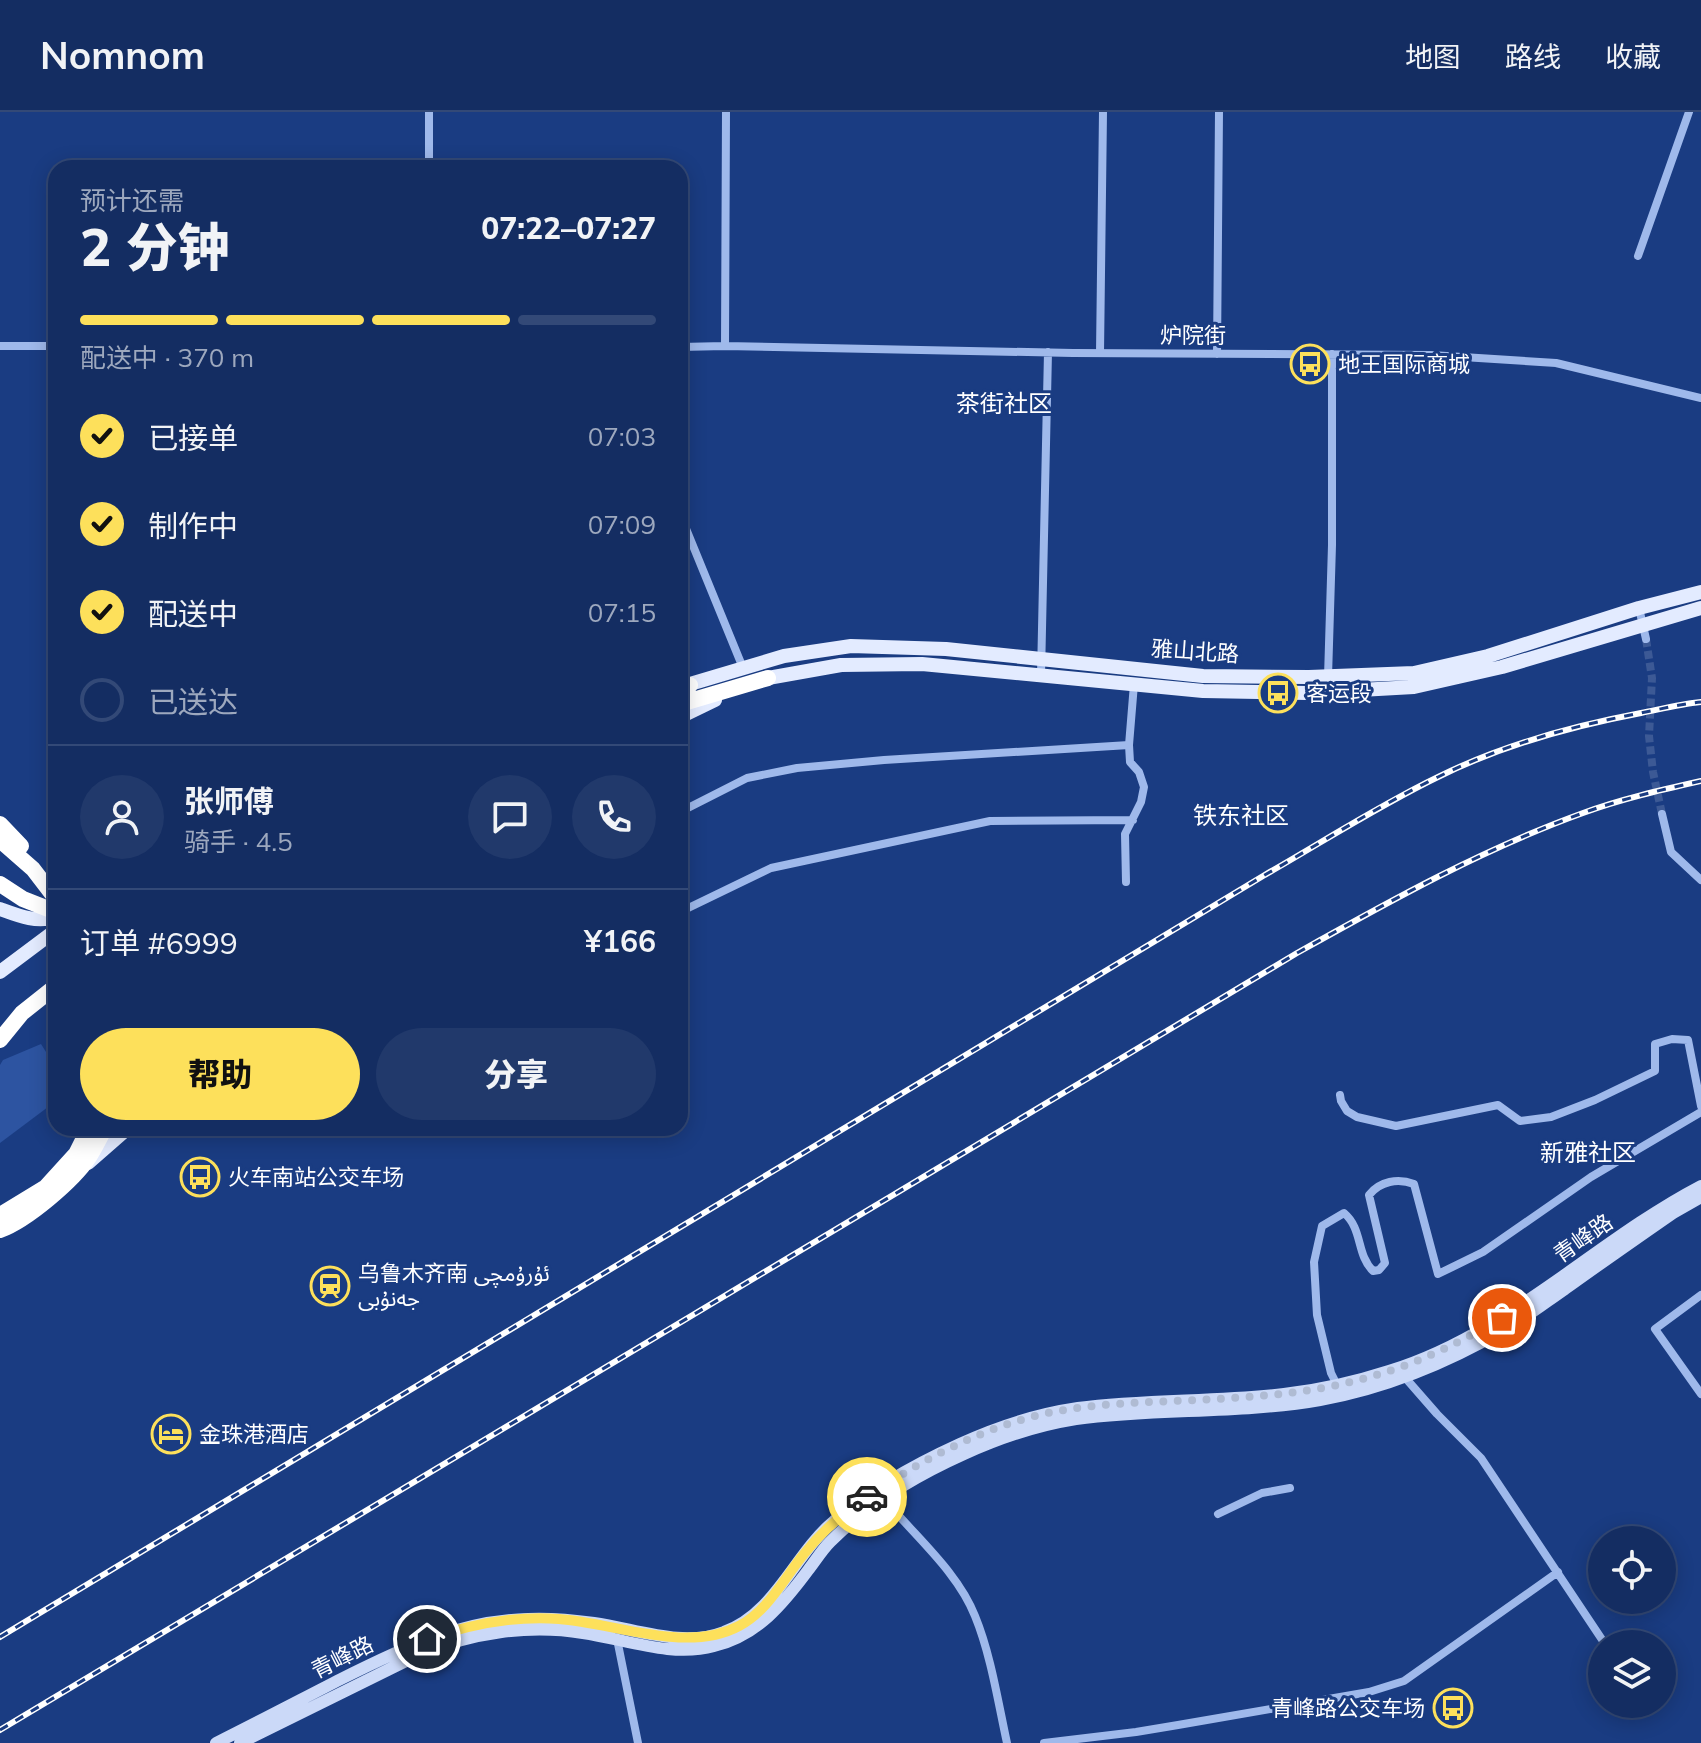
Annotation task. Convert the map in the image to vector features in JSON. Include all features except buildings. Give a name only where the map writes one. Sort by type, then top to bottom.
[{"type":"highway","name":"雅山北路","points":[[688,702],[768,678]]},
{"type":"highway","points":[[0,824],[48,874]]},
{"type":"highway","points":[[0,840],[33,869],[48,889]]},
{"type":"highway","points":[[0,884],[48,911]]},
{"type":"highway","points":[[0,1040],[22,1013],[48,992]]},
{"type":"highway","points":[[0,1215],[46,1187],[76,1154],[85,1136]]},
{"type":"highway","points":[[0,1228],[13,1225],[58,1190],[88,1158],[100,1136]]},
{"type":"main road","name":"雅山北路","points":[[688,685],[784,656],[851,646],[946,649],[1203,676],[1328,677],[1414,673],[1488,656],[1639,608],[1701,592]]},
{"type":"main road","name":"雅山北路","points":[[688,713],[768,678],[841,665],[922,664],[1203,691],[1306,693],[1414,687],[1644,632],[1701,608]]},
{"type":"main road","points":[[0,909],[27,919],[48,919]]},
{"type":"main road","points":[[0,972],[48,936]]},
{"type":"main road","points":[[0,1228],[84,1167],[119,1136]]},
{"type":"main road","name":"青峰路","points":[[216,1743],[385,1657],[427,1639],[467,1627],[526,1619],[557,1619],[686,1639],[721,1634],[740,1626],[764,1606],[832,1522],[963,1454],[1029,1429],[1102,1416],[1287,1405],[1336,1396],[1401,1372],[1466,1339],[1519,1307],[1634,1226],[1701,1186]]},
{"type":"main road","name":"青峰路","points":[[240,1743],[391,1666],[444,1644],[499,1632],[531,1629],[581,1632],[668,1649],[706,1649],[720,1645],[763,1623],[782,1604],[827,1545],[868,1502],[899,1477],[958,1444],[1031,1417],[1097,1406],[1310,1390],[1401,1372],[1455,1357],[1510,1327],[1701,1197]]},
{"type":"street","points":[[429,112],[429,160]]},
{"type":"street","points":[[725,346],[726,112]]},
{"type":"street","points":[[1100,353],[1103,112]]},
{"type":"street","points":[[1217,354],[1219,112]]},
{"type":"street","points":[[1638,256],[1689,112]]},
{"type":"street","points":[[0,346],[48,346]]},
{"type":"street","name":"炉院街","points":[[688,347],[1431,355],[1556,363],[1701,398]]},
{"type":"street","points":[[1041,675],[1048,352]]},
{"type":"street","points":[[1328,677],[1332,354]]},
{"type":"street","points":[[688,534],[743,668]]},
{"type":"street","points":[[1639,608],[1644,632]]},
{"type":"street","points":[[1126,882],[1125,834],[1141,802],[1144,787],[1139,772],[1130,762],[1134,684]]},
{"type":"street","points":[[688,808],[747,778],[797,768],[1129,745]]},
{"type":"street","points":[[1662,814],[1671,852],[1701,880]]},
{"type":"street","points":[[688,908],[771,868],[990,821],[1133,820]]},
{"type":"street","points":[[1337,1385],[1331,1373],[1317,1315],[1314,1262],[1322,1226],[1344,1213],[1353,1220],[1365,1263],[1373,1271],[1379,1270],[1385,1263],[1369,1195],[1374,1187],[1387,1181],[1408,1181],[1414,1184],[1438,1274],[1483,1252],[1591,1177],[1701,1109],[1688,1040],[1672,1039],[1655,1044],[1655,1071],[1551,1117],[1520,1121],[1498,1105],[1396,1126],[1357,1117],[1347,1111],[1340,1095]]},
{"type":"street","points":[[1701,1295],[1655,1329],[1701,1394]]},
{"type":"street","points":[[1401,1372],[1481,1458],[1596,1630]]},
{"type":"street","points":[[1218,1514],[1262,1493],[1290,1488]]},
{"type":"street","points":[[868,1502],[874,1513],[900,1517],[956,1582],[969,1604],[989,1663],[1007,1743]]},
{"type":"street","points":[[1044,1743],[1192,1723],[1369,1692],[1404,1681],[1558,1572]]},
{"type":"street","points":[[617,1639],[638,1743]]},
{"type":"shaded area","points":[[41,1044],[48,1055],[48,1107],[0,1143],[0,1065],[3,1060]]},
{"type":"tunnel","points":[[1646,639],[1652,678],[1649,736],[1662,814]]},
{"type":"railway","points":[[0,1637],[1394,800],[1487,755],[1538,738],[1615,718],[1701,702]]},
{"type":"railway","points":[[0,1730],[1297,953],[1437,877],[1546,827],[1612,803],[1701,781]]},
{"type":"way so far","points":[[867,1497],[958,1444],[1031,1417],[1075,1408],[1228,1399],[1337,1385],[1416,1361],[1466,1339],[1502,1318]]},
{"type":"place","name":"地王国际商城","points":[[1310,364]]},
{"type":"place","name":"客运段","points":[[1278,693]]},
{"type":"place","name":"火车南站公交车场","points":[[200,1177]]},
{"type":"place","name":"乌鲁木齐南 ئۇرۇمچى جەنۇبى","points":[[330,1286]]},
{"type":"place","name":"金珠港酒店","points":[[171,1434]]},
{"type":"place","name":"青峰路公交车场","points":[[1453,1708]]},
{"type":"district","name":"茶街社区","points":[[1004,404]]},
{"type":"district","name":"铁东社区","points":[[1241,816]]},
{"type":"district","name":"新雅社区","points":[[1588,1153]]},
{"type":"route","points":[[427,1639],[467,1627],[526,1619],[594,1623],[686,1639],[721,1634],[740,1626],[764,1606],[832,1522],[867,1497]]}]
